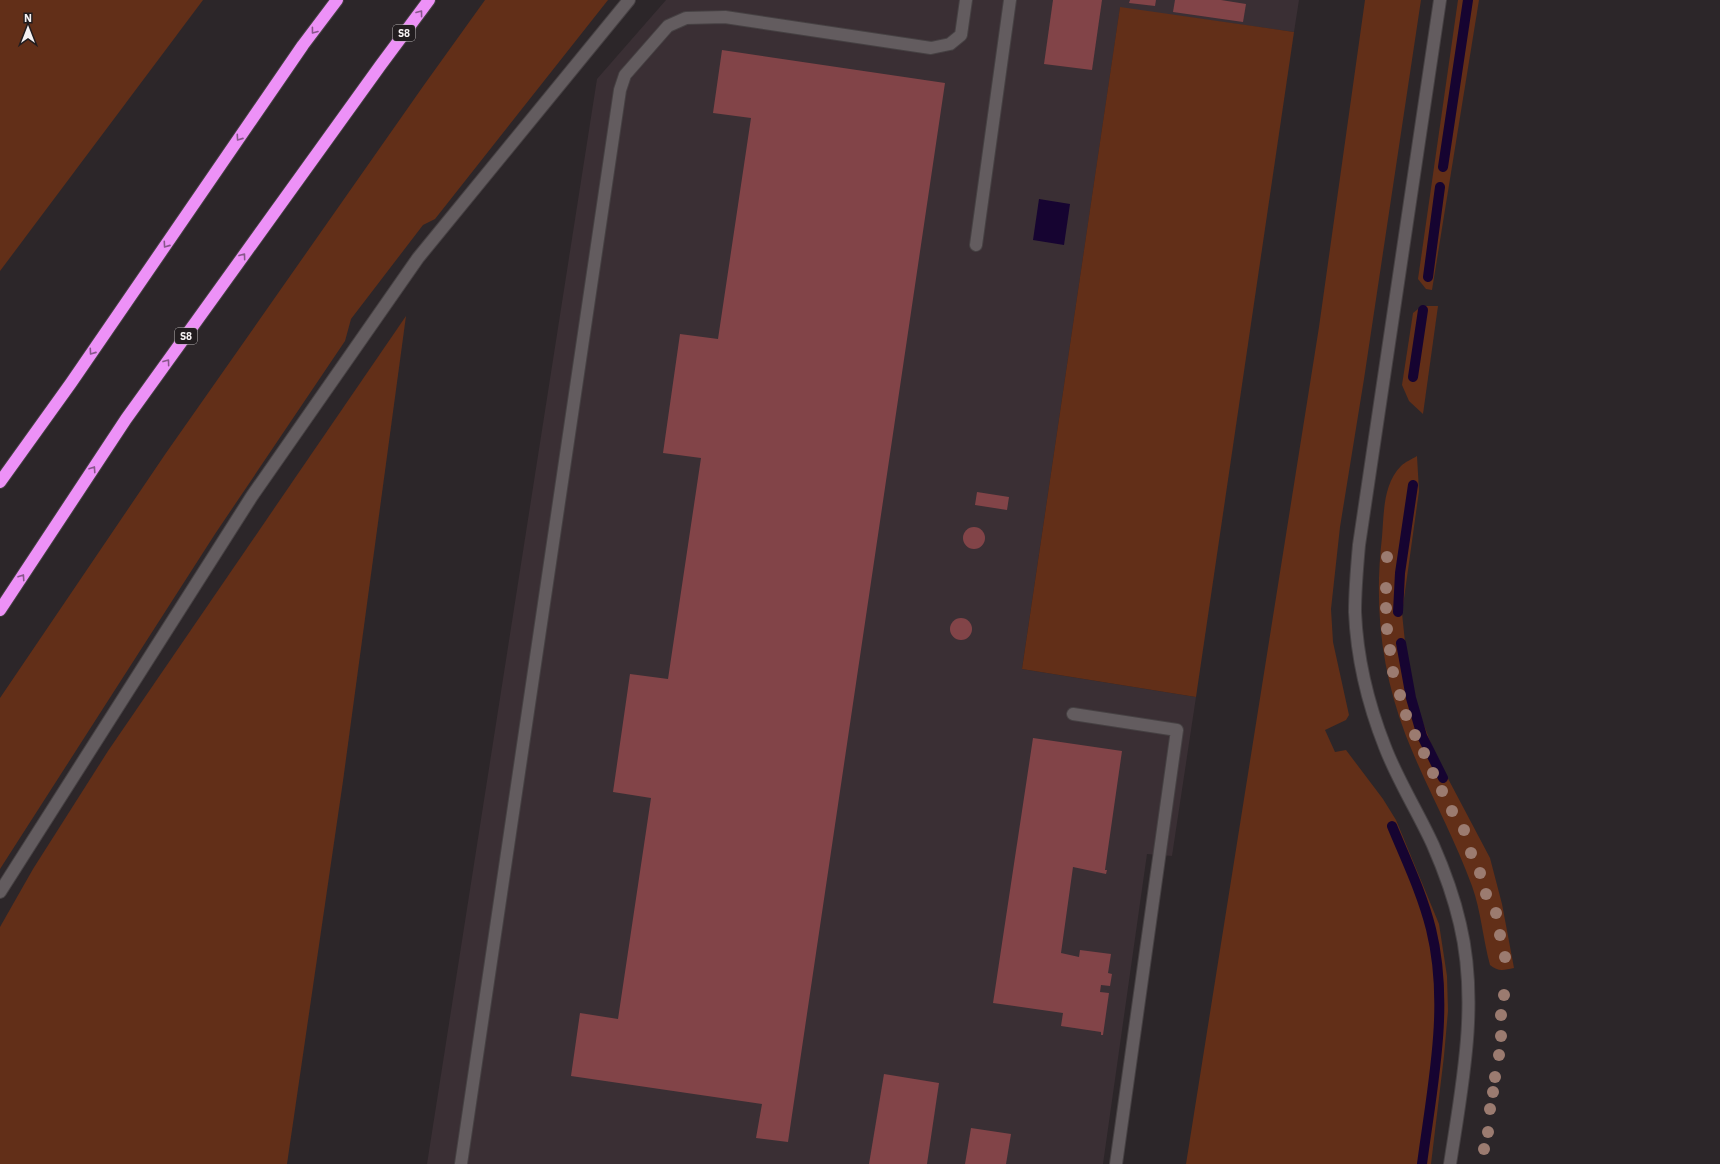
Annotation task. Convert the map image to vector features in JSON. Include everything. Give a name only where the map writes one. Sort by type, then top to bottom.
[{"type":"highway","points":[[0,482],[71,383],[303,45],[337,0]]},
{"type":"highway","name":"S8","points":[[0,610],[126,419],[429,0]]},
{"type":"street","points":[[0,892],[252,496],[418,258],[629,0]]},
{"type":"street","points":[[461,1164],[620,90],[624,75],[668,26],[686,18],[725,17],[931,48],[950,44],[961,35],[966,0]]},
{"type":"street","points":[[976,245],[1010,0]]},
{"type":"street","points":[[1440,0],[1359,545],[1356,581],[1356,612],[1358,647],[1372,712],[1386,748],[1433,847],[1461,926],[1469,998],[1461,1090],[1450,1164]]},
{"type":"street","points":[[1073,714],[1178,730],[1116,1164]]},
{"type":"shaded area","points":[[0,0],[203,0],[0,271]]},
{"type":"shaded area","points":[[485,0],[608,0],[435,219],[423,225],[351,319],[345,341],[215,534],[0,869],[0,698],[166,453]]},
{"type":"shaded area","points":[[666,0],[1299,0],[1294,32],[1120,8],[1022,669],[1196,697],[1172,856],[1147,854],[1103,1164],[427,1164],[597,79]]},
{"type":"shaded area","points":[[1365,0],[1421,0],[1364,379],[1340,527],[1331,609],[1333,642],[1349,715],[1346,720],[1325,730],[1335,752],[1346,750],[1383,799],[1396,820],[1439,924],[1447,976],[1448,1011],[1431,1164],[1186,1164],[1319,327]]},
{"type":"shaded area","points":[[1458,0],[1479,0],[1432,290],[1426,289],[1418,279]]},
{"type":"shaded area","points":[[1120,7],[1294,32],[1196,697],[1022,669]]},
{"type":"shaded area","points":[[1039,199],[1070,204],[1064,245],[1033,240]]},
{"type":"shaded area","points":[[1422,306],[1438,306],[1423,414],[1409,401],[1402,385],[1413,313]]},
{"type":"shaded area","points":[[406,316],[343,781],[287,1164],[0,1164],[0,927],[33,869],[108,751]]},
{"type":"shaded area","points":[[1417,456],[1419,491],[1402,613],[1406,652],[1419,712],[1435,754],[1490,858],[1502,904],[1514,968],[1498,970],[1490,965],[1478,905],[1472,886],[1465,867],[1406,736],[1397,711],[1385,662],[1379,613],[1380,563],[1384,509],[1388,490],[1395,473],[1403,465]]},
{"type":"building","points":[[1053,0],[1102,0],[1092,70],[1044,64]]},
{"type":"building","points":[[1130,0],[1156,0],[1155,6],[1129,3]]},
{"type":"building","points":[[1175,0],[1221,0],[1246,4],[1243,22],[1173,12]]},
{"type":"building","points":[[722,50],[945,83],[788,1142],[756,1138],[762,1104],[571,1076],[580,1013],[618,1019],[651,798],[613,792],[630,674],[668,679],[701,458],[663,453],[680,334],[718,339],[751,118],[713,113]]},
{"type":"building","points":[[977,492],[1009,497],[1007,510],[975,505]]},
{"type":"building","points":[[974,527],[978,528],[984,534],[984,542],[978,548],[974,549],[970,548],[964,542],[963,538],[964,534],[970,528]]},
{"type":"building","points":[[961,618],[965,619],[971,625],[971,633],[965,639],[961,640],[957,639],[951,633],[950,629],[951,625],[957,619]]},
{"type":"building","points":[[1033,738],[1122,751],[1105,870],[1107,870],[1106,874],[1073,867],[1061,953],[1079,957],[1080,950],[1111,954],[1108,973],[1112,974],[1110,986],[1101,985],[1100,992],[1109,993],[1103,1035],[1101,1035],[1101,1032],[1061,1026],[1063,1013],[993,1003]]},
{"type":"building","points":[[884,1074],[939,1083],[927,1164],[869,1164]]},
{"type":"building","points":[[971,1128],[1011,1134],[1006,1164],[965,1164]]},
{"type":"waterway","points":[[1443,167],[1468,0]]},
{"type":"waterway","points":[[1428,277],[1440,187]]},
{"type":"waterway","points":[[1413,377],[1423,310]]},
{"type":"waterway","points":[[1398,612],[1400,573],[1413,485]]},
{"type":"waterway","points":[[1401,643],[1411,698],[1422,736],[1443,778]]},
{"type":"waterway","points":[[1392,826],[1423,902],[1431,929],[1439,987],[1437,1046],[1422,1164]]}]
